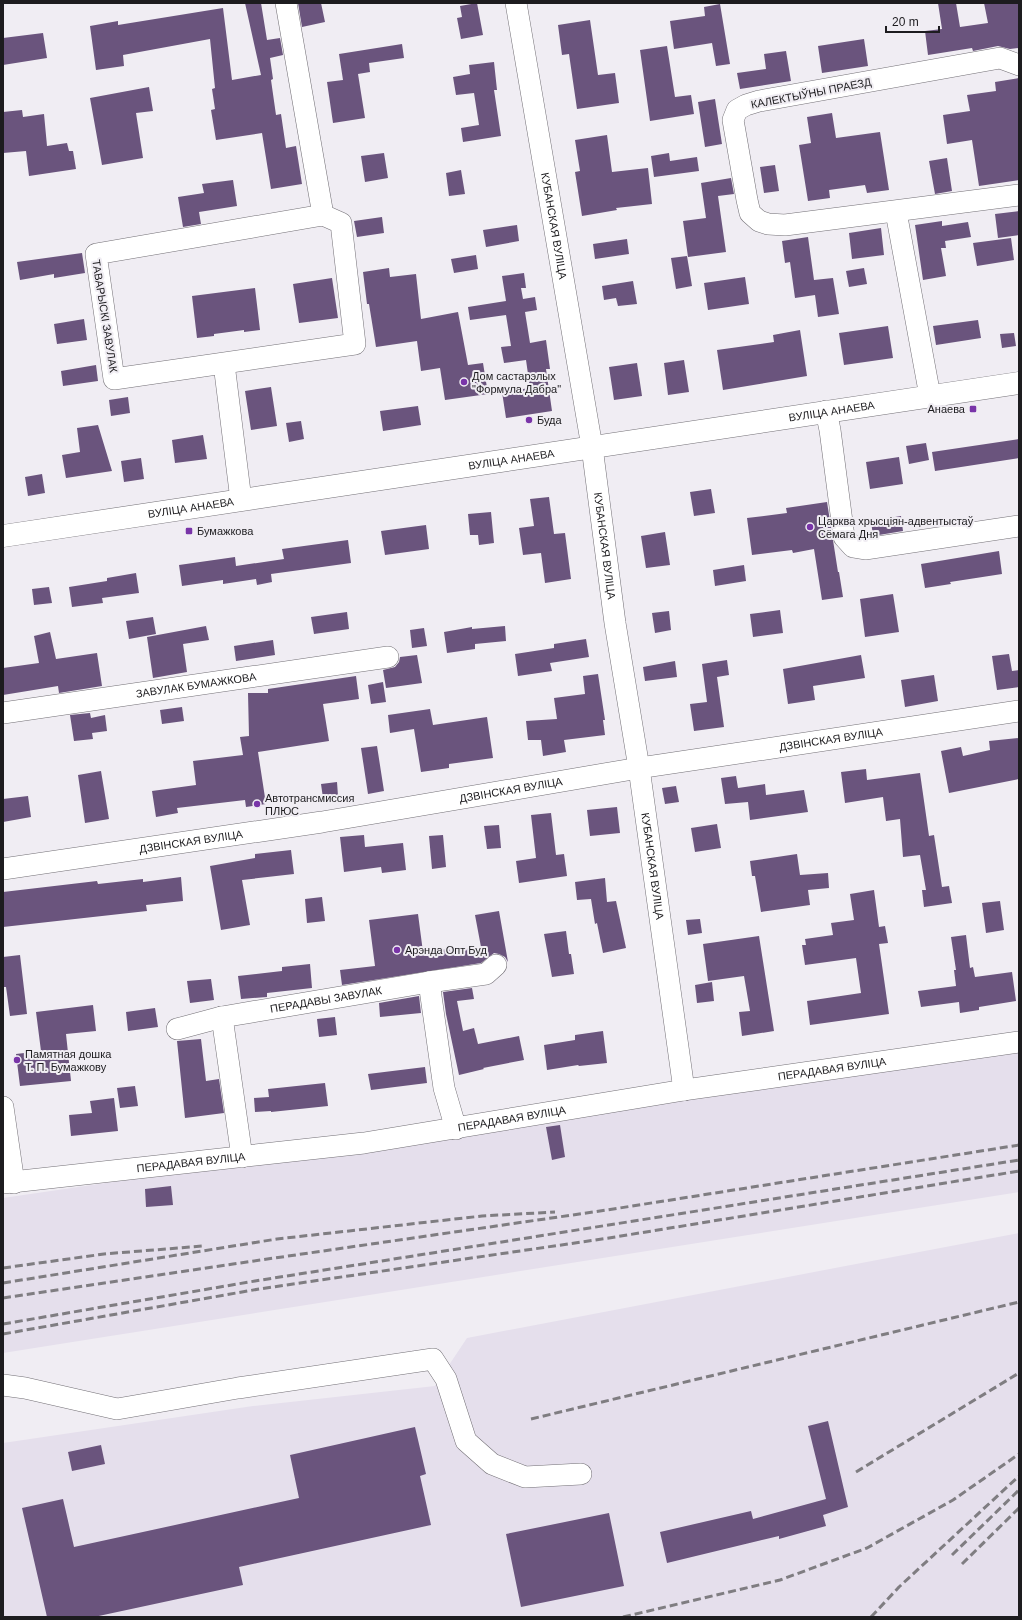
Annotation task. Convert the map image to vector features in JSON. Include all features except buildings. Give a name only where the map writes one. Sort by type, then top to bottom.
[{"type":"street","points":[[286,3],[323,215]]},
{"type":"street","name":"КУБАНСКАЯ ВУЛІЦА","points":[[516,3],[592,447],[615,623],[623,662],[639,768],[684,1090]]},
{"type":"street","name":"КАЛЕКТЫЎНЫ ПРАЕЗД","points":[[1019,65],[1000,58],[759,101],[746,105],[737,110],[733,120],[750,213],[759,221],[768,224],[785,225],[896,212],[1019,195]]},
{"type":"street","points":[[896,212],[930,396]]},
{"type":"street","name":"ТАВАРЫСКІ ЗАВУЛАК","points":[[323,215],[341,223],[355,344],[114,379],[96,254],[323,215]]},
{"type":"street","points":[[224,364],[241,500]]},
{"type":"street","name":"ВУЛІЦА АНАЕВА","points":[[3,536],[1019,383]]},
{"type":"street","points":[[826,411],[830,430],[844,537],[852,547],[866,549],[1019,526]]},
{"type":"street","name":"ЗАВУЛАК БУМАЖКОВА","points":[[3,713],[388,657]]},
{"type":"street","name":"ДЗВІНСКАЯ ВУЛІЦА","points":[[3,869],[322,822],[639,768],[1019,711]]},
{"type":"street","name":"ПЕРАДАВЫ ЗАВУЛАК","points":[[177,1029],[222,1017],[429,982],[486,974],[496,965]]},
{"type":"street","points":[[429,982],[444,1088],[456,1129]]},
{"type":"street","points":[[222,1017],[242,1157]]},
{"type":"street","name":"ПЕРАДАВАЯ ВУЛІЦА","points":[[8,1183],[364,1144],[684,1090],[1019,1042]]},
{"type":"street","points":[[3,1107],[8,1183]]},
{"type":"street","points":[[3,1386],[25,1388],[117,1409],[238,1388],[433,1359],[446,1379],[466,1441],[492,1464],[525,1477],[581,1474]]},
{"type":"shaded area","points":[[1019,1049],[1019,1192],[3,1353],[3,1198]]},
{"type":"shaded area","points":[[1019,1233],[1019,1617],[3,1617],[3,1443],[253,1406],[435,1386],[467,1338]]},
{"type":"railway","points":[[3,1298],[607,1210],[1019,1145]]},
{"type":"railway","points":[[3,1324],[255,1281],[1019,1160]]},
{"type":"railway","points":[[3,1334],[259,1289],[609,1238],[1019,1171]]},
{"type":"railway","points":[[3,1283],[277,1239],[482,1216],[555,1212]]},
{"type":"railway","points":[[3,1268],[104,1254],[203,1246]]},
{"type":"railway","points":[[531,1419],[1019,1302]]},
{"type":"railway","points":[[856,1472],[1019,1373]]},
{"type":"railway","points":[[623,1617],[780,1580],[867,1548],[953,1500],[1019,1454]]},
{"type":"railway","points":[[871,1617],[899,1587],[1019,1476]]},
{"type":"railway","points":[[952,1555],[1019,1490]]},
{"type":"railway","points":[[962,1564],[1019,1508]]},
{"type":"place","name":"Дом састарэлых \"Формула Дабра\"","points":[[464,382]]},
{"type":"place","name":"Анаева","points":[[973,409]]},
{"type":"place","name":"Буда","points":[[529,420]]},
{"type":"place","name":"Царква хрысціян-адвентыстаў Сёмага Дня","points":[[810,527]]},
{"type":"place","name":"Бумажкова","points":[[189,531]]},
{"type":"place","name":"Автотрансмиссия ПЛЮС","points":[[257,804]]},
{"type":"place","name":"Арэнда Опт Буд","points":[[397,950]]},
{"type":"place","name":"Памятная дошка Т. П. Бумажкову","points":[[17,1060]]}]
